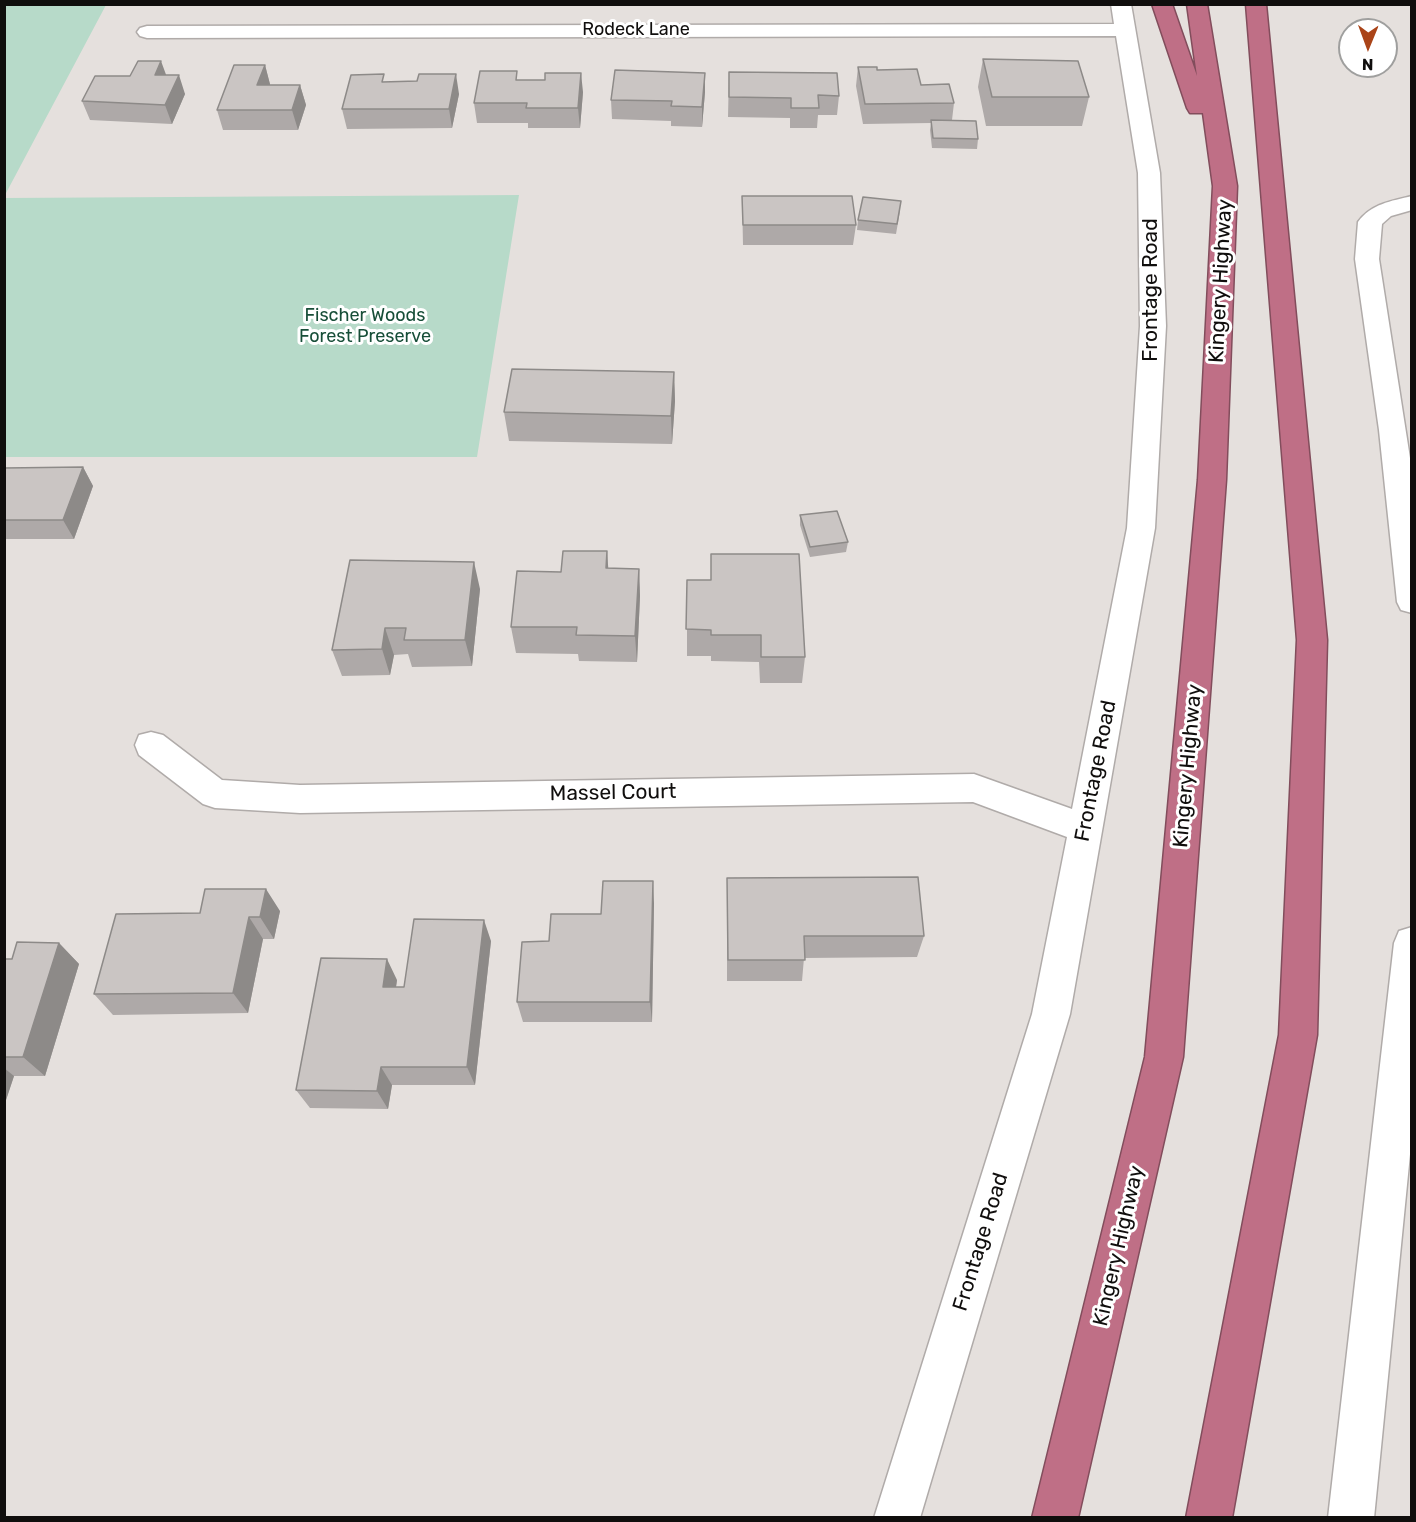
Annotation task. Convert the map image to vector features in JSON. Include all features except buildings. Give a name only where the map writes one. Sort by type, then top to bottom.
[{"type":"highway","points":[[1162,4],[1225,186]]},
{"type":"highway","name":"Kingery Highway","points":[[1055,1518],[1164,1057],[1212,480],[1225,186],[1197,4]]},
{"type":"highway","points":[[1241,4],[1261,55]]},
{"type":"highway","points":[[1209,1518],[1299,1035],[1312,640],[1256,4]]},
{"type":"street","name":"Rodeck Lane","points":[[147,32],[1123,17]]},
{"type":"street","name":"Frontage Road","points":[[897,1518],[1051,1014],[1141,528],[1152,352],[1149,173],[1123,17]]},
{"type":"street","points":[[1412,203],[1383,211],[1370,222],[1367,259],[1393,430],[1412,602]]},
{"type":"street","name":"Massel Court","points":[[151,745],[215,794],[300,799],[974,788],[1084,829]]},
{"type":"street","points":[[1351,1518],[1412,943]]},
{"type":"green space","points":[[4,5],[106,5],[5,195]]},
{"type":"green space","name":"Fischer Woods Forest Preserve","points":[[519,195],[477,457],[5,457],[5,198]]}]
